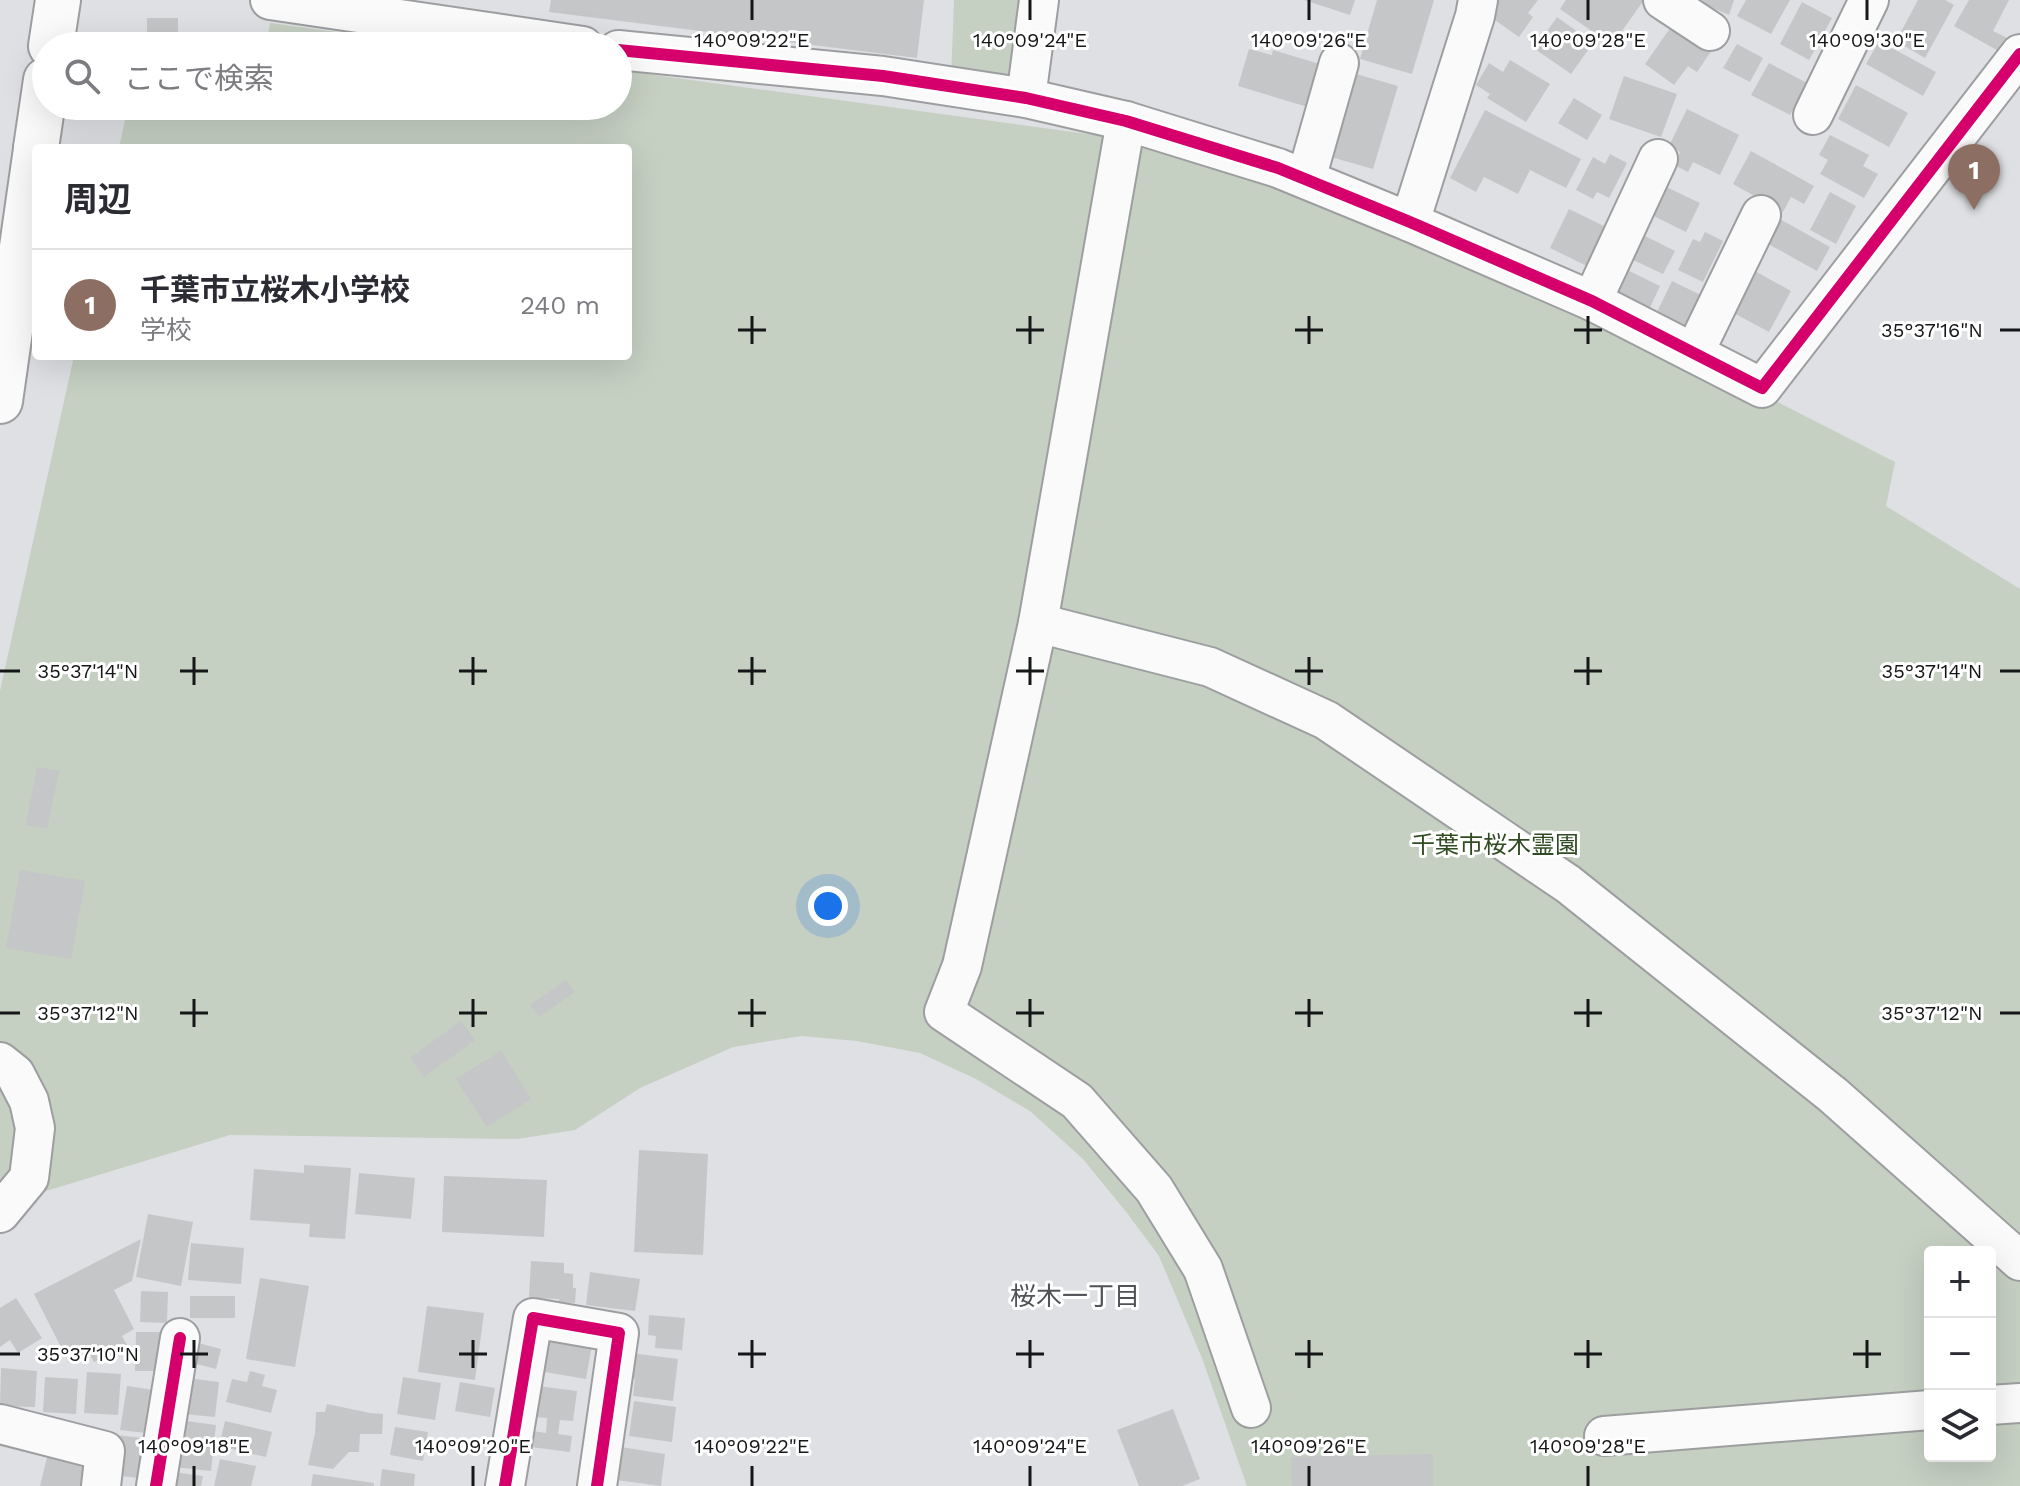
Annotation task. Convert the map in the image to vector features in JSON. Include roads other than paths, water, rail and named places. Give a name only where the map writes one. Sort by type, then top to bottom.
[{"type":"highway","points":[[37,144],[40,120]]},
{"type":"highway","points":[[0,401],[32,177]]},
{"type":"street","points":[[270,0],[488,32]]},
{"type":"street","points":[[1026,98],[1039,0]]},
{"type":"street","points":[[1410,222],[1478,0]]},
{"type":"street","points":[[1663,0],[1710,31]]},
{"type":"street","points":[[1813,115],[1869,0]]},
{"type":"street","points":[[632,51],[883,76],[1026,98],[1126,121],[1278,168],[1410,222],[1592,301],[1762,388],[2020,54]]},
{"type":"street","points":[[1306,179],[1339,63]]},
{"type":"street","points":[[1126,121],[1038,623],[962,966],[944,1012],[1077,1101],[1154,1189],[1203,1269],[1251,1408]]},
{"type":"street","points":[[1592,301],[1658,159]]},
{"type":"street","points":[[1694,353],[1761,215]]},
{"type":"street","points":[[1038,623],[1210,667],[1326,720],[1568,884],[1833,1095],[2020,1261]]},
{"type":"street","points":[[0,1062],[15,1074],[29,1101],[35,1128],[29,1178],[0,1213]]},
{"type":"street","points":[[505,1486],[533,1318],[619,1333],[597,1486]]},
{"type":"street","points":[[156,1486],[180,1338]]},
{"type":"street","points":[[1996,1405],[2020,1403]]},
{"type":"street","points":[[1604,1436],[1924,1410]]},
{"type":"street","points":[[0,1424],[105,1451],[101,1486]]},
{"type":"place","name":"千葉市立桜木小学校","points":[[1974,210]]},
{"type":"district","name":"桜木一丁目","points":[[1075,1296]]},
{"type":"park label","name":"千葉市桜木霊園","points":[[1495,845]]}]
